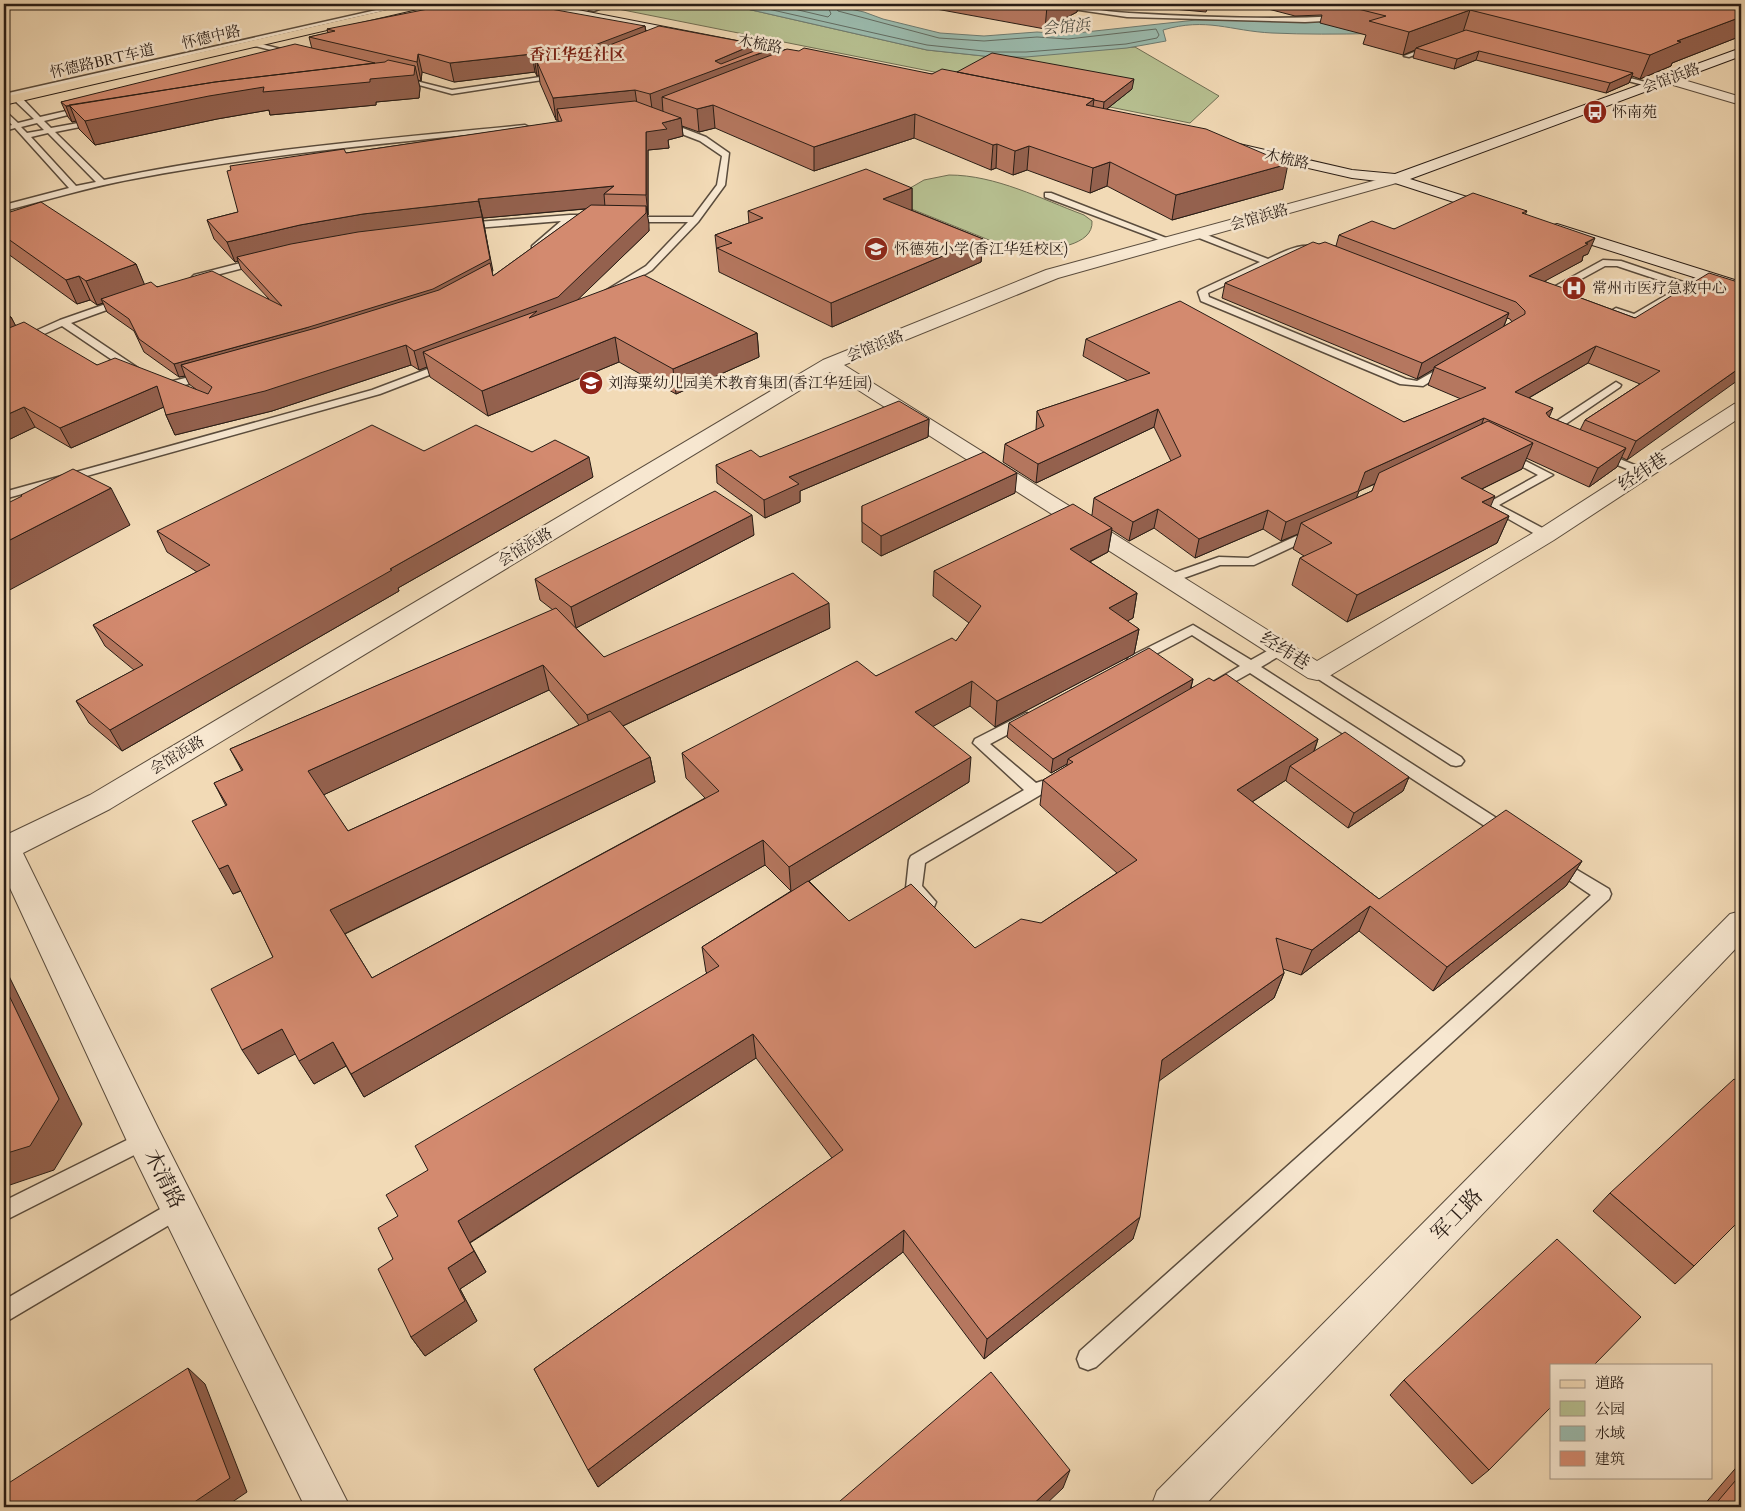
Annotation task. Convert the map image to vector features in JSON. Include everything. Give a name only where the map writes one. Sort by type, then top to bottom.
[{"type":"main road","name":"怀德中路","points":[[4,88],[374,4]]},
{"type":"main road","name":"怀德中路","points":[[4,101],[426,4]]},
{"type":"street","name":"木梳路","points":[[532,4],[683,34],[790,61],[826,60],[563,4]]},
{"type":"street","name":"会馆浜路","points":[[5,849],[100,802],[830,364],[1052,274],[1396,179],[1741,52]]},
{"type":"street","points":[[1667,79],[1741,101]]},
{"type":"street","name":"木梳路","points":[[1216,140],[1352,174],[1396,179],[1508,214]]},
{"type":"street","points":[[1545,226],[1741,287]]},
{"type":"street","name":"经纬巷","points":[[830,364],[1317,672],[1546,535],[1741,408]]},
{"type":"street","name":"木清路","points":[[5,849],[145,1140],[328,1507]]},
{"type":"street","name":"军工路","points":[[1173,1507],[1741,923]]},
{"type":"lane","name":"怀德路BRT车道","points":[[4,95],[394,4]]},
{"type":"lane","name":"怀德路BRT车道","points":[[4,95],[410,4]]},
{"type":"lane","points":[[592,10],[609,4]]},
{"type":"lane","points":[[1042,4],[1127,15],[1305,20],[1352,18]]},
{"type":"lane","points":[[665,41],[683,34]]},
{"type":"lane","points":[[253,44],[300,55],[280,60]]},
{"type":"lane","points":[[1407,56],[1435,46]]},
{"type":"lane","points":[[771,62],[790,61]]},
{"type":"lane","points":[[1604,73],[1651,85]]},
{"type":"lane","points":[[394,79],[452,92],[564,75]]},
{"type":"lane","points":[[17,98],[102,182]]},
{"type":"lane","points":[[4,128],[97,105]]},
{"type":"lane","points":[[4,112],[74,189]]},
{"type":"lane","points":[[600,298],[649,268],[695,220],[721,185],[726,154],[703,138],[659,118]]},
{"type":"lane","points":[[26,136],[102,120]]},
{"type":"lane","points":[[4,208],[102,182],[245,157],[530,127]]},
{"type":"lane","points":[[1048,195],[1170,241]]},
{"type":"lane","points":[[453,227],[570,218],[695,220]]},
{"type":"lane","points":[[527,255],[570,218]]},
{"type":"lane","points":[[1197,234],[1268,262]]},
{"type":"lane","points":[[1324,252],[1315,249],[1298,249],[1203,292],[1204,299],[1404,382],[1418,384],[1461,359]]},
{"type":"lane","points":[[189,280],[266,259]]},
{"type":"lane","points":[[1582,299],[1556,290],[1603,263],[1618,263],[1687,286]]},
{"type":"lane","points":[[1608,308],[1635,318],[1704,276]]},
{"type":"lane","points":[[4,349],[63,322],[134,297]]},
{"type":"lane","points":[[63,322],[156,384],[173,384],[218,373]]},
{"type":"lane","points":[[4,496],[376,392],[458,361]]},
{"type":"lane","points":[[1564,439],[1546,432],[1616,385]]},
{"type":"lane","points":[[1496,449],[1547,475],[1490,504],[1546,535]]},
{"type":"lane","points":[[1590,450],[1643,472]]},
{"type":"lane","points":[[1170,579],[1219,562],[1250,562],[1322,529]]},
{"type":"lane","points":[[1116,670],[1193,629],[1521,841]]},
{"type":"lane","points":[[1199,696],[1281,649]]},
{"type":"lane","points":[[1317,672],[1456,761]]},
{"type":"lane","points":[[1035,791],[980,743],[1039,711]]},
{"type":"lane","points":[[939,914],[914,888],[917,860],[1052,781]]},
{"type":"lane","points":[[1088,1359],[1603,894],[1546,857]]},
{"type":"lane","points":[[4,1212],[145,1140]]},
{"type":"lane","points":[[4,1312],[179,1208]]},
{"type":"green space","points":[[593,4],[725,4],[927,50],[993,57],[1135,47],[1219,96],[1190,123]]},
{"type":"green space","points":[[949,175],[984,179],[1035,195],[1084,215],[1092,221],[1091,229],[1086,236],[1069,245],[1039,250],[1018,249],[1004,246],[844,182],[905,191],[924,180]]},
{"type":"water","points":[[725,4],[828,4],[940,33],[984,36],[1037,32],[1067,34],[1196,20],[1377,22],[1469,32],[1297,34],[1193,25],[1163,30],[1166,41],[1127,48],[1026,57],[993,57],[927,50]]},
{"type":"building","points":[[453,4],[523,4],[645,26],[579,51],[534,57],[532,54],[450,63],[418,54],[417,62],[309,37],[335,31],[327,29]]},
{"type":"building","points":[[1032,4],[1052,4],[1047,6]]},
{"type":"building","points":[[1338,4],[1741,4],[1741,17],[1677,41],[1681,42],[1650,55],[1470,10],[1409,32],[1369,21],[1386,16]]},
{"type":"building","points":[[659,26],[755,44],[715,61],[721,64],[767,46],[774,48],[650,94],[635,90],[553,98],[537,62],[581,56]]},
{"type":"building","points":[[1466,30],[1633,73],[1610,83],[1479,51],[1457,59],[1416,48]]},
{"type":"building","points":[[295,44],[375,63],[215,82],[66,106],[61,102]]},
{"type":"building","points":[[804,48],[932,74],[942,69],[1094,99],[1086,105],[1206,129],[1288,164],[1176,195],[1110,162],[1093,168],[1029,146],[1015,151],[997,144],[993,145],[915,114],[814,147],[713,105],[697,109],[662,97],[787,49],[799,51]]},
{"type":"building","points":[[992,53],[1134,79],[1104,102],[957,72]]},
{"type":"building","points":[[388,60],[415,66],[414,75],[370,79],[370,82],[263,92],[264,87],[85,121],[69,105],[215,82],[385,62]]},
{"type":"building","points":[[635,101],[681,118],[662,123],[667,129],[646,132],[646,195],[604,194],[614,186],[478,199],[479,201],[363,214],[300,225],[227,242],[207,220],[238,212],[227,171],[231,170],[230,166],[344,149],[346,153],[562,121],[557,109]]},
{"type":"building","points":[[866,169],[912,188],[883,199],[983,239],[831,303],[717,248],[732,243],[715,235],[763,218],[748,211]]},
{"type":"building","points":[[1473,193],[1527,211],[1522,213],[1595,238],[1585,243],[1588,244],[1529,276],[1580,294],[1578,297],[1635,318],[1709,273],[1741,283],[1741,367],[1636,441],[1585,420],[1660,371],[1596,346],[1515,392],[1553,408],[1546,413],[1549,417],[1626,448],[1598,468],[1484,418],[1365,472],[1358,491],[1286,522],[1268,510],[1199,539],[1158,509],[1133,522],[1094,498],[1181,456],[1158,409],[1038,464],[1005,444],[1044,426],[1037,411],[1150,373],[1086,339],[1180,301],[1404,422],[1486,388],[1434,367],[1525,314],[1525,311],[1516,302],[1339,235],[1372,221],[1394,229]]},
{"type":"building","points":[[41,202],[136,264],[86,281],[79,276],[66,280],[4,236],[4,214]]},
{"type":"building","points":[[591,205],[646,206],[646,213],[558,297],[414,351],[406,345],[265,391],[166,415],[157,386],[60,428],[24,407],[4,416],[4,384],[10,381],[4,377],[4,330],[24,322],[97,365],[115,358],[208,394],[212,387],[181,365],[316,328],[439,290],[490,263],[493,276]]},
{"type":"building","points":[[482,217],[490,259],[433,289],[309,327],[174,364],[139,339],[129,319],[101,299],[151,282],[157,287],[212,271],[282,306],[237,257],[291,244],[358,232]]},
{"type":"building","points":[[1313,242],[1319,244],[1325,242],[1509,313],[1422,363],[1225,283]]},
{"type":"building","points":[[644,275],[757,333],[673,369],[615,337],[482,391],[423,352],[537,311],[529,318]]},
{"type":"building","points":[[4,314],[11,317],[4,319]]},
{"type":"building","points":[[899,401],[929,419],[789,477],[799,484],[764,500],[716,465],[751,450],[760,457]]},
{"type":"building","points":[[1488,421],[1533,443],[1461,478],[1495,496],[1482,502],[1509,516],[1357,595],[1300,558],[1332,543],[1301,523],[1372,491],[1379,473]]},
{"type":"building","points":[[372,425],[424,451],[476,425],[532,452],[555,440],[589,457],[110,730],[76,701],[143,665],[93,625],[210,565],[157,531]]},
{"type":"building","points":[[984,452],[1017,473],[881,536],[862,522],[862,506]]},
{"type":"building","points":[[73,469],[111,488],[4,543],[4,505]]},
{"type":"building","points":[[715,491],[752,515],[571,607],[535,579]]},
{"type":"building","points":[[1073,504],[1112,528],[1070,549],[1137,593],[1109,608],[1139,629],[997,701],[972,681],[915,712],[971,757],[789,867],[763,840],[351,1074],[333,1042],[299,1061],[282,1029],[242,1050],[211,989],[273,957],[228,865],[219,869],[192,821],[227,805],[214,783],[243,770],[230,749],[556,608],[604,657],[793,573],[829,603],[587,715],[543,665],[308,771],[348,831],[610,711],[650,757],[330,910],[372,978],[719,791],[682,753],[857,661],[876,676],[952,638],[956,641],[981,606],[934,571]]},
{"type":"building","points":[[1149,648],[1193,679],[1053,759],[1009,723]]},
{"type":"building","points":[[1226,674],[1318,739],[1237,790],[1379,899],[1506,810],[1582,861],[1447,967],[1370,906],[1312,950],[1276,938],[1284,973],[1162,1060],[1140,1217],[987,1339],[904,1230],[588,1470],[534,1369],[843,1150],[753,1034],[458,1221],[474,1251],[448,1268],[465,1301],[411,1337],[378,1269],[393,1259],[378,1228],[398,1216],[386,1195],[428,1170],[415,1146],[719,966],[702,947],[808,881],[849,921],[911,884],[975,948],[1021,919],[1041,923],[1137,860],[1043,780],[1073,762],[1068,759],[1209,678],[1214,681]]},
{"type":"building","points":[[1345,732],[1409,777],[1354,813],[1290,766]]},
{"type":"building","points":[[4,985],[59,1099],[30,1146],[4,1154]]},
{"type":"building","points":[[1734,1079],[1741,1084],[1741,1219],[1694,1266],[1610,1193]]},
{"type":"building","points":[[1557,1239],[1641,1317],[1595,1364],[1550,1364],[1550,1408],[1489,1470],[1404,1380]]},
{"type":"building","points":[[188,1368],[230,1478],[187,1507],[4,1507],[4,1486]]},
{"type":"building","points":[[991,1372],[1070,1470],[1030,1507],[833,1507]]},
{"type":"building","points":[[1741,1474],[1741,1507],[1713,1507]]},
{"type":"place","name":"怀南苑","points":[[1595,112]]},
{"type":"place","name":"怀德苑小学(香江华廷校区)","points":[[876,249]]},
{"type":"place","name":"常州市医疗急救中心","points":[[1574,288]]},
{"type":"place","name":"刘海粟幼儿园美术教育集团(香江华廷园)","points":[[591,383]]},
{"type":"district","name":"香江华廷社区","points":[[577,55]]},
{"type":"water label","name":"会馆浜","points":[[1066,27]]}]
